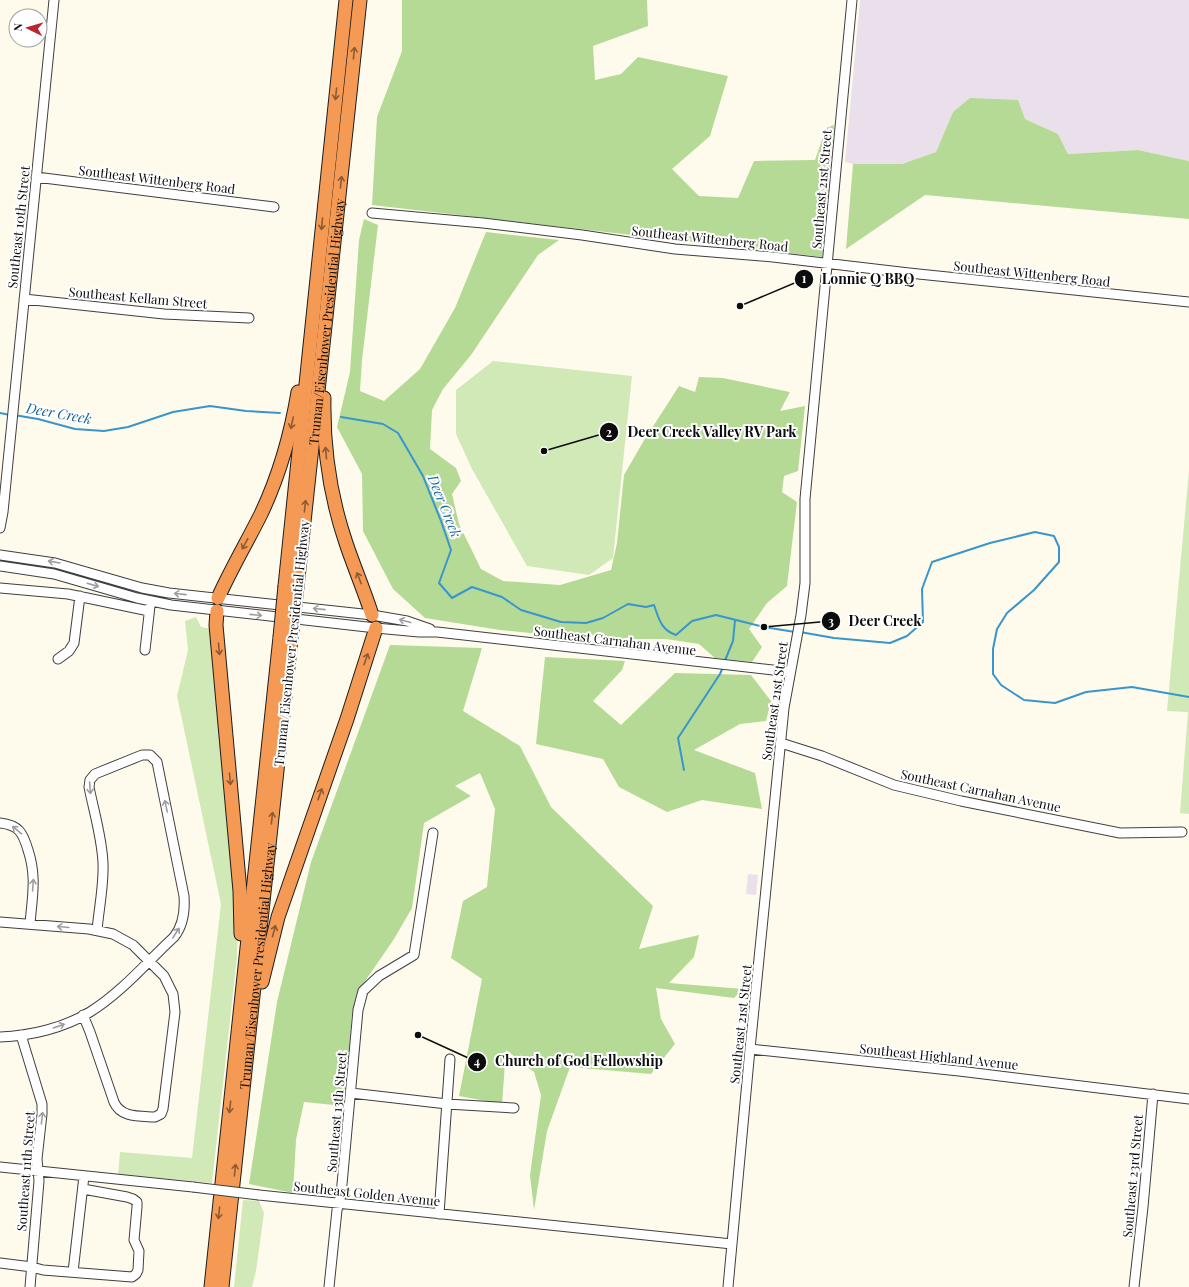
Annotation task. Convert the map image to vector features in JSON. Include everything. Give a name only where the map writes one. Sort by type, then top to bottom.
[{"type":"highway","name":"Truman/Eisenhower Presidential Highway","points":[[222,1287],[243,1092],[291,586],[317,288],[346,0]]},
{"type":"highway","name":"Truman/Eisenhower Presidential Highway","points":[[291,586],[325,324],[360,0]]},
{"type":"highway","points":[[240,1018],[239,972],[242,933],[216,625],[218,604],[231,570],[268,498],[285,449],[296,404],[306,336],[317,288]]},
{"type":"highway","points":[[325,324],[325,444],[330,483],[344,537],[372,615]]},
{"type":"highway","points":[[243,1092],[254,1039],[265,967],[278,917],[376,628]]},
{"type":"highway","name":"Truman/Eisenhower Presidential Highway","points":[[211,1287],[240,1018],[286,638]]},
{"type":"street","name":"Southeast 10th Street","points":[[0,528],[54,0]]},
{"type":"street","name":"Southeast 21st Street","points":[[728,1287],[784,708],[801,615],[806,570],[804,520],[805,499],[852,0]]},
{"type":"street","name":"Southeast Wittenberg Road","points":[[36,177],[274,207]]},
{"type":"street","name":"Southeast Wittenberg Road","points":[[372,213],[482,223],[675,249],[773,257],[1189,302]]},
{"type":"street","name":"Southeast Kellam Street","points":[[24,299],[164,314],[249,318]]},
{"type":"street","points":[[0,555],[61,564],[132,585],[218,604]]},
{"type":"street","points":[[0,566],[54,574],[150,606]]},
{"type":"street","points":[[0,588],[80,596],[150,606],[218,604]]},
{"type":"street","points":[[58,659],[70,651],[74,643],[80,596]]},
{"type":"street","name":"Southeast Carnahan Avenue","points":[[218,604],[372,615],[407,621],[437,632]]},
{"type":"street","name":"Southeast Carnahan Avenue","points":[[218,604],[376,628],[437,632],[790,672]]},
{"type":"street","points":[[145,650],[150,606]]},
{"type":"street","points":[[372,615],[376,628]]},
{"type":"street","name":"Southeast Carnahan Avenue","points":[[781,743],[822,756],[894,785],[954,799],[1120,833],[1182,832]]},
{"type":"street","points":[[0,1037],[21,1035],[50,1029],[83,1016],[114,994],[176,934],[183,919],[185,904],[157,762],[150,755],[142,755],[95,774],[90,780],[89,787],[102,848],[103,862],[103,879],[97,930]]},
{"type":"street","points":[[0,823],[12,825],[20,831],[24,836],[27,846],[34,873],[30,924]]},
{"type":"street","name":"Southeast 13th Street","points":[[329,1287],[336,1210],[341,1195],[352,1093],[358,1010],[363,991],[379,976],[414,955],[433,833]]},
{"type":"street","points":[[0,922],[97,930],[113,934],[133,945],[164,976],[173,994],[175,1017],[163,1109],[159,1116],[130,1115],[123,1113],[117,1108],[83,1016]]},
{"type":"street","name":"Southeast 11th Street","points":[[21,1035],[42,1104],[37,1160],[39,1181],[30,1287]]},
{"type":"street","name":"Southeast Highland Avenue","points":[[750,1049],[959,1071],[1153,1094]]},
{"type":"street","points":[[439,1214],[450,1059]]},
{"type":"street","points":[[352,1093],[447,1104],[514,1108]]},
{"type":"street","points":[[1153,1094],[1189,1099]]},
{"type":"street","name":"Southeast 23rd Street","points":[[1134,1287],[1144,1204],[1153,1094]]},
{"type":"street","name":"Southeast Golden Avenue","points":[[0,1167],[732,1244]]},
{"type":"street","points":[[73,1272],[84,1176]]},
{"type":"street","points":[[0,1263],[43,1270],[132,1277],[136,1274],[138,1270],[139,1251],[134,1240],[137,1202],[133,1199],[83,1189]]},
{"type":"shaded area","points":[[860,0],[1189,0],[1189,161],[1138,150],[1068,154],[1058,134],[1025,119],[953,112],[936,152],[902,164],[853,164],[845,162]]},
{"type":"shaded area","points":[[748,874],[758,875],[756,895],[746,894]]},
{"type":"green space","points":[[402,0],[647,0],[648,26],[593,46],[595,80],[621,74],[638,57],[728,76],[710,136],[672,169],[699,196],[738,198],[754,161],[815,160],[826,128],[834,125],[822,257],[372,205],[377,117],[402,51]]},
{"type":"green space","points":[[970,98],[1018,100],[1025,119],[1058,134],[1068,154],[1138,150],[1189,161],[1189,219],[925,195],[846,249],[853,164],[902,164],[936,152],[953,112]]},
{"type":"green space","points":[[364,219],[378,225],[362,360],[360,391],[384,401],[420,369],[455,308],[486,232],[559,240],[538,255],[471,355],[443,389],[432,410],[430,449],[456,468],[461,481],[452,494],[459,524],[481,569],[503,581],[560,585],[611,570],[617,543],[624,475],[679,386],[695,392],[699,377],[723,378],[790,392],[780,411],[805,406],[798,471],[784,476],[782,492],[797,502],[787,586],[767,603],[749,629],[762,647],[752,662],[715,658],[699,644],[666,639],[561,636],[500,630],[425,618],[393,589],[363,531],[362,474],[337,427],[350,372],[359,240]]},
{"type":"green space","points":[[493,361],[632,376],[613,558],[589,575],[527,566],[472,469],[456,434],[456,390]]},
{"type":"green space","points":[[1189,470],[1189,814],[1180,813],[1188,712],[1167,711]]},
{"type":"green space","points":[[196,617],[201,627],[212,629],[238,923],[237,957],[212,1183],[118,1174],[120,1152],[192,1158],[221,904],[177,696],[188,650],[185,621]]},
{"type":"green space","points":[[390,645],[482,648],[463,711],[520,746],[551,807],[653,906],[639,949],[699,935],[694,957],[669,983],[743,989],[734,998],[656,988],[661,1019],[675,1044],[651,1074],[570,1067],[547,1131],[534,1210],[530,1175],[541,1095],[534,1072],[506,1050],[502,1104],[459,1096],[482,979],[451,958],[463,901],[487,887],[495,809],[480,773],[455,786],[471,796],[424,823],[412,908],[394,939],[357,993],[352,1014],[344,1106],[304,1102],[296,1140],[293,1193],[249,1184],[277,1002],[311,862]]},
{"type":"green space","points":[[545,657],[625,661],[622,670],[593,701],[621,725],[675,673],[751,675],[771,701],[766,721],[740,724],[694,750],[755,773],[762,809],[702,800],[667,812],[619,787],[603,759],[536,744]]},
{"type":"green space","points":[[243,1200],[259,1201],[264,1213],[256,1271],[252,1287],[234,1287]]},
{"type":"waterway","name":"Deer Creek","points":[[14,415],[38,419],[75,429],[104,431],[128,427],[173,412],[210,406],[246,411],[280,413]]},
{"type":"waterway","name":"Deer Creek","points":[[0,413],[10,415]]},
{"type":"waterway","name":"Deer Creek","points":[[341,417],[383,424],[398,433],[423,476],[451,550],[439,583],[452,598],[472,587],[502,597],[521,610],[561,622],[586,623],[603,618],[628,604],[646,607],[654,605],[661,623],[667,630],[676,635],[692,621],[716,615],[764,627],[795,632]]},
{"type":"waterway","name":"Deer Creek","points":[[800,632],[834,638],[890,643],[907,636],[923,622],[922,589],[932,562],[990,543],[1035,532],[1054,536],[1059,547],[1059,562],[1034,590],[1007,613],[997,629],[993,649],[993,674],[1001,685],[1024,700],[1055,703],[1086,692],[1132,687],[1189,697]]},
{"type":"waterway","points":[[724,663],[733,641],[735,620]]},
{"type":"waterway","points":[[684,770],[678,738],[720,674],[723,667]]},
{"type":"place","name":"Lonnie Q BBQ","points":[[740,306]]},
{"type":"place","name":"Deer Creek Valley RV Park","points":[[544,451]]},
{"type":"place","name":"Deer Creek","points":[[764,627]]},
{"type":"place","name":"Church of God Fellowship","points":[[418,1035]]}]
